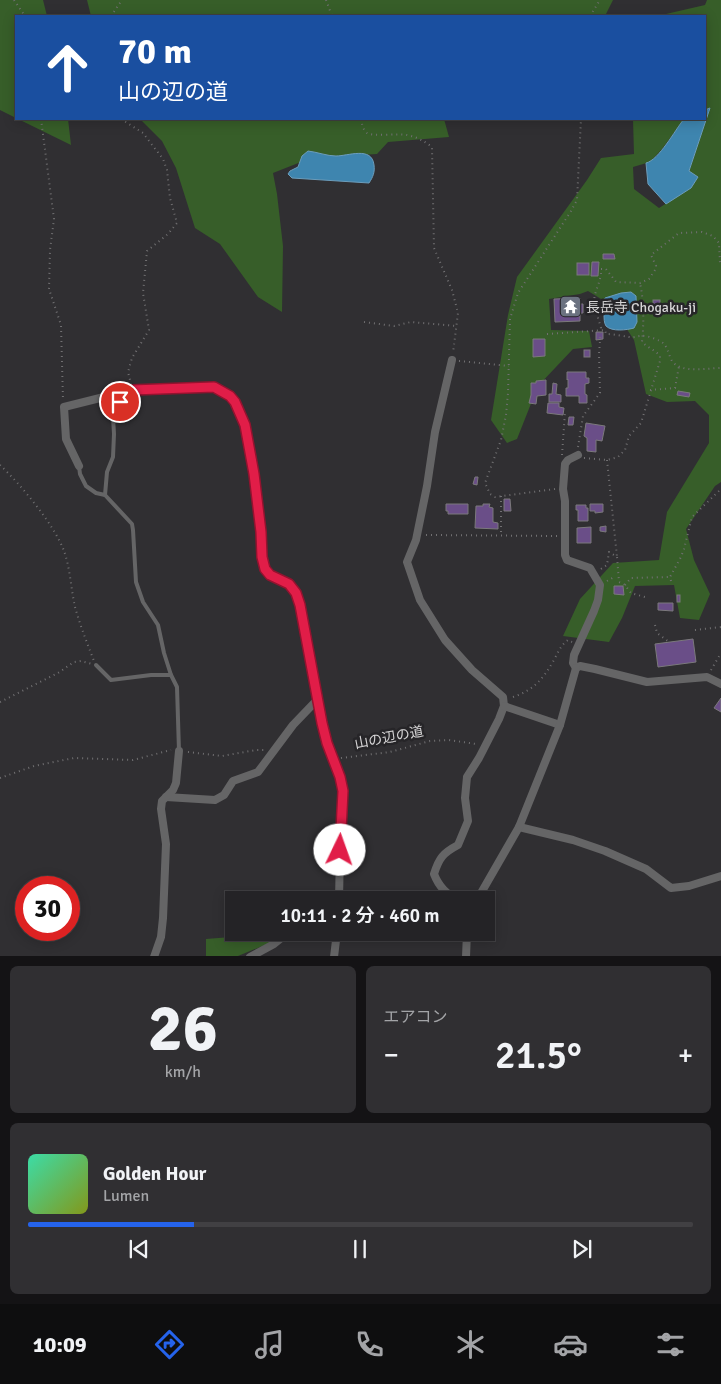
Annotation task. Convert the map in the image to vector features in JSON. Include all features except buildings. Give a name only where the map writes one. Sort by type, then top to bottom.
[{"type":"street","points":[[444,891],[437,883],[434,874],[445,852],[458,845],[468,821],[465,798],[467,777],[487,744],[504,706],[504,697],[472,670],[445,640],[420,600],[407,562],[416,540],[435,432],[452,360]]},
{"type":"street","points":[[79,466],[66,439],[64,407],[132,390],[214,387],[230,396],[235,402],[245,425],[254,474],[262,557],[265,569],[270,575],[289,584],[296,593],[300,605],[322,723],[343,791],[339,891]]},
{"type":"street","points":[[482,891],[518,828],[560,725],[576,668],[573,663],[574,655],[598,600],[600,585],[595,574],[590,568],[567,560],[565,555],[565,501],[563,488],[565,464],[568,460],[578,455]]},
{"type":"street","points":[[576,668],[580,666],[588,667],[647,682],[707,677],[721,684]]},
{"type":"street","points":[[166,797],[215,800],[224,796],[233,780],[258,772],[293,725],[317,700]]},
{"type":"street","points":[[504,706],[560,725]]},
{"type":"street","points":[[154,956],[161,937],[163,918],[166,844],[161,809],[162,801],[173,790],[176,783],[178,752]]},
{"type":"street","points":[[518,828],[573,840],[605,851],[646,870],[671,888],[689,886],[721,876]]},
{"type":"street","points":[[250,956],[278,941]]},
{"type":"street","points":[[334,956],[336,941]]},
{"type":"street","points":[[466,956],[467,941]]},
{"type":"lane","points":[[105,495],[107,472],[114,457],[113,417],[120,402],[132,390]]},
{"type":"lane","points":[[79,466],[80,474],[86,486],[96,493],[105,495],[132,524],[136,582],[143,602],[158,625],[171,675],[177,687],[178,752]]},
{"type":"lane","points":[[96,665],[111,680],[151,675],[171,675]]},
{"type":"path","points":[[14,0],[24,15]]},
{"type":"path","points":[[112,15],[122,0]]},
{"type":"path","points":[[326,0],[332,15]]},
{"type":"path","points":[[591,15],[600,0]]},
{"type":"path","points":[[41,120],[54,219],[50,250],[49,289],[61,325],[64,407]]},
{"type":"path","points":[[124,120],[143,133],[163,159],[168,170],[170,198],[178,223],[147,251],[143,293],[150,330],[132,358],[128,372],[132,390]]},
{"type":"path","points":[[361,120],[363,128],[372,135],[405,134],[419,138],[432,147],[434,248],[452,290],[458,313],[452,360],[509,366]]},
{"type":"path","points":[[563,488],[495,497],[490,494],[485,483],[501,440],[506,415],[510,318],[518,293],[577,200],[581,120]]},
{"type":"path","points":[[640,283],[642,291],[642,342],[660,356],[641,423],[629,436],[625,450],[618,457],[607,460],[582,458],[578,455],[583,416],[600,392],[599,354],[601,330],[594,297],[602,275],[601,269],[606,269],[616,282],[640,283],[649,280],[656,266],[651,255],[679,233],[702,232],[713,236],[719,243],[721,264]]},
{"type":"path","points":[[583,309],[595,308]]},
{"type":"path","points":[[364,322],[394,326],[411,322],[457,326]]},
{"type":"path","points":[[547,334],[604,330],[606,334],[629,337],[643,336],[662,341],[673,362],[679,366],[699,370],[721,368]]},
{"type":"path","points":[[650,390],[675,388],[679,366]]},
{"type":"path","points":[[565,412],[562,458],[565,464]]},
{"type":"path","points":[[607,460],[620,582],[626,585],[631,592],[648,598]]},
{"type":"path","points":[[0,466],[12,476],[33,502],[64,550],[76,608],[96,665]]},
{"type":"path","points":[[671,581],[670,576],[681,557],[692,517],[721,489]]},
{"type":"path","points":[[500,496],[501,535]]},
{"type":"path","points":[[417,534],[566,536]]},
{"type":"path","points":[[595,574],[607,565],[609,552],[617,557]]},
{"type":"path","points":[[626,585],[631,578],[670,576]]},
{"type":"path","points":[[655,625],[658,633],[669,642]]},
{"type":"path","points":[[696,630],[721,627]]},
{"type":"path","points":[[513,697],[538,683],[546,673],[562,644],[568,640],[578,645]]},
{"type":"path","points":[[707,677],[721,653]]},
{"type":"path","points":[[0,702],[58,673],[74,662],[81,661],[96,665]]},
{"type":"path","name":"山の辺の道","points":[[334,759],[390,752],[430,741],[448,740],[487,744]]},
{"type":"path","points":[[0,778],[34,766],[74,758],[133,760],[169,749],[178,752],[222,756],[256,750],[274,750]]},
{"type":"green space","points":[[0,0],[43,0],[47,15],[15,15],[15,118],[0,110]]},
{"type":"green space","points":[[87,0],[613,0],[606,15],[91,15]]},
{"type":"green space","points":[[707,0],[721,0],[721,482],[715,486],[686,529],[694,560],[710,594],[699,620],[680,618],[674,585],[635,586],[622,618],[609,642],[563,636],[580,599],[613,563],[659,560],[667,512],[709,443],[709,415],[695,401],[667,402],[646,394],[634,340],[611,305],[588,291],[549,299],[551,330],[589,331],[592,347],[573,349],[538,386],[517,439],[507,443],[491,420],[508,315],[517,277],[601,158],[634,154],[633,120],[683,120],[650,162],[633,167],[634,189],[659,208],[690,188],[698,177],[689,172],[709,109],[706,110],[706,15],[666,15],[705,5]]},
{"type":"green space","points":[[20,120],[68,120],[71,145]]},
{"type":"green space","points":[[141,120],[444,120],[449,137],[388,142],[377,154],[311,158],[273,173],[283,246],[282,312],[258,297],[220,244],[195,228],[176,168],[162,141]]},
{"type":"green space","points":[[225,938],[225,941],[272,942],[238,956],[206,956],[206,939]]},
{"type":"water","points":[[710,108],[706,120],[706,110]]},
{"type":"water","points":[[683,120],[706,120],[689,171],[698,177],[691,188],[666,204],[648,184],[646,163],[651,161],[661,151]]},
{"type":"water","points":[[308,151],[333,156],[359,153],[369,156],[374,165],[373,177],[369,183],[292,178],[288,174],[298,167],[302,156]]},
{"type":"water","points":[[631,292],[636,296],[637,322],[634,328],[620,330],[606,326],[604,320],[605,298]]},
{"type":"place","name":"長岳寺 Chogaku-ji","points":[[570,307]]},
{"type":"route","points":[[120,402],[132,390],[214,387],[230,396],[235,402],[245,425],[254,474],[262,557],[265,569],[270,575],[280,578],[289,584],[296,593],[300,605],[322,723],[343,791],[340,850]]}]
